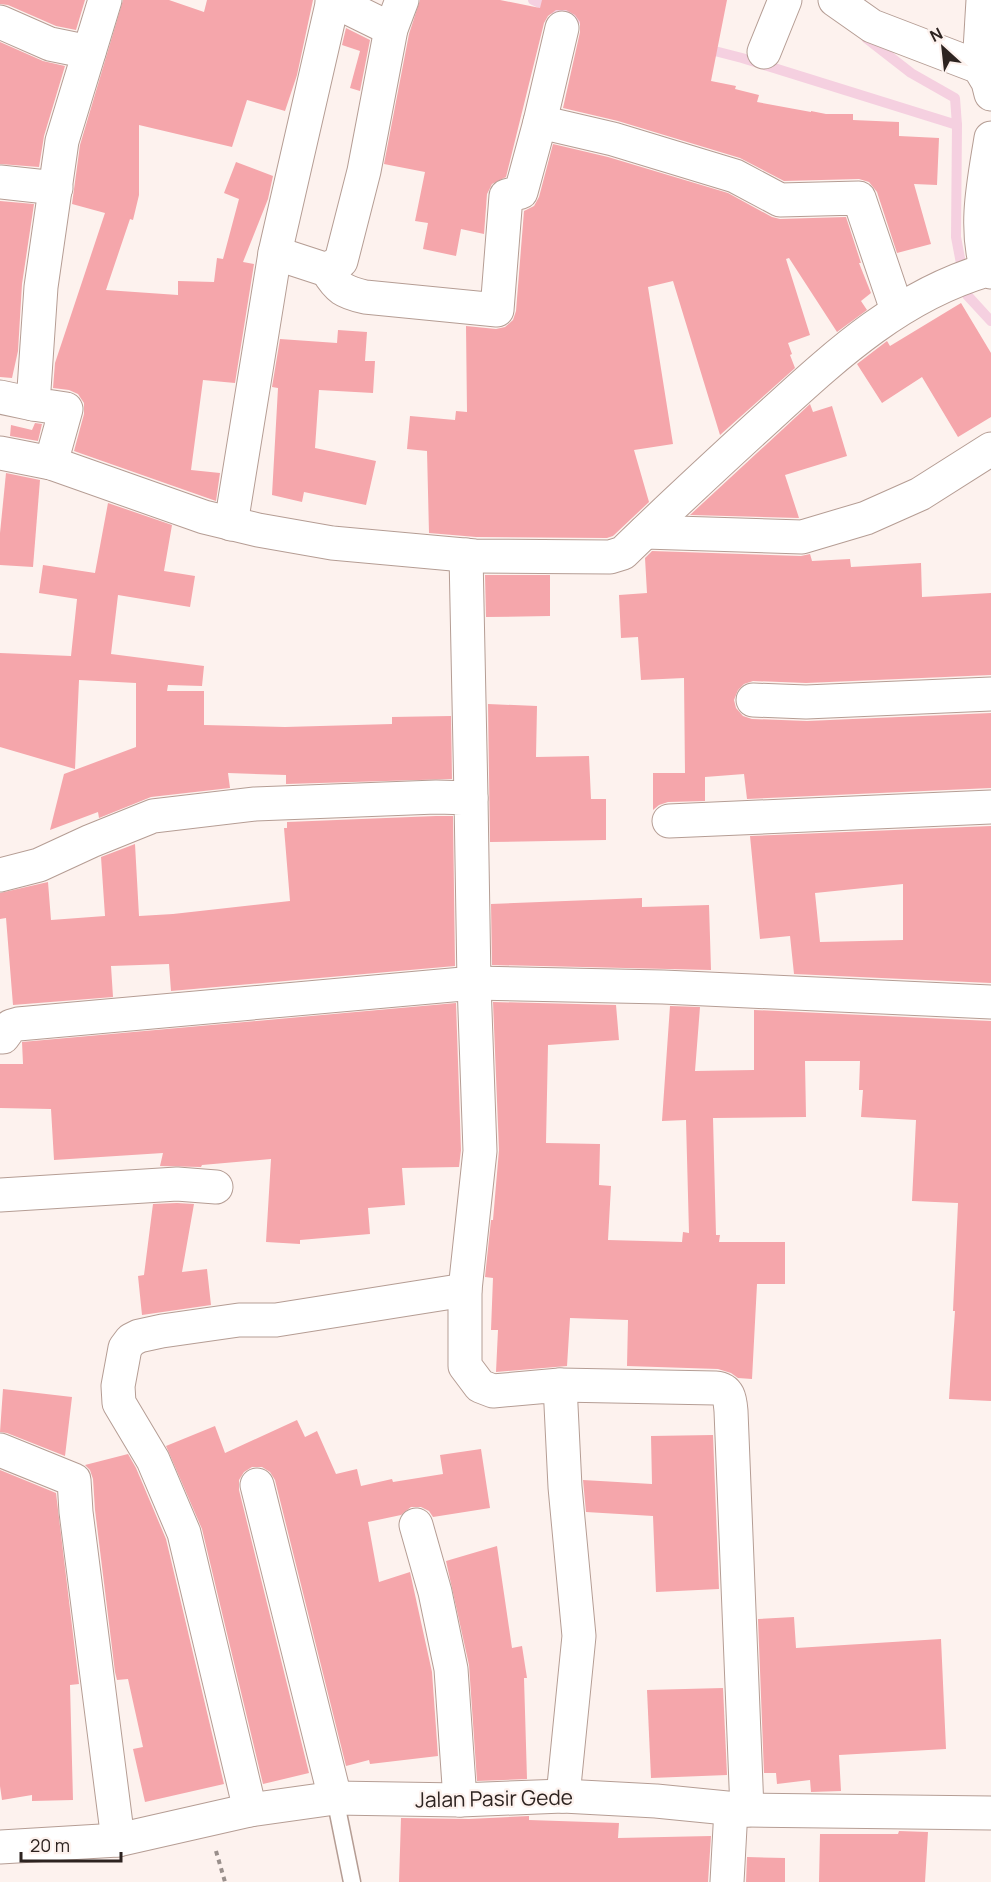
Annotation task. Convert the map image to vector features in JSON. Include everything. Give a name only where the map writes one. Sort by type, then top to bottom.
[{"type":"street","points":[[33,404],[41,287],[62,141],[105,0]]},
{"type":"street","points":[[231,524],[275,253],[332,0],[397,14],[348,239],[341,261],[327,270]]},
{"type":"street","points":[[765,52],[785,0]]},
{"type":"street","points":[[835,0],[872,26],[985,81],[983,0]]},
{"type":"street","points":[[0,22],[50,44],[89,51]]},
{"type":"street","points":[[275,253],[327,270],[333,281],[345,292],[497,310],[506,196],[521,192],[562,28]]},
{"type":"street","points":[[540,122],[613,139],[735,176],[780,201],[859,198],[897,310]]},
{"type":"street","points":[[0,453],[51,463],[204,517],[258,530],[332,543],[466,555],[610,557],[623,553],[821,368],[860,335],[897,310],[986,264],[979,214],[991,138]]},
{"type":"street","points":[[0,182],[56,188]]},
{"type":"street","points":[[0,397],[66,409],[51,463]]},
{"type":"street","points":[[645,532],[802,537],[866,518],[920,494],[991,449]]},
{"type":"street","points":[[466,555],[474,983],[480,1151],[465,1290],[465,1366],[480,1386],[493,1391],[560,1385],[715,1388],[723,1389],[727,1393],[731,1411],[739,1810],[727,1882]]},
{"type":"street","points":[[753,700],[806,702],[991,694]]},
{"type":"street","points":[[0,874],[39,865],[153,816],[255,804],[436,796],[471,798]]},
{"type":"street","points":[[669,821],[991,807]]},
{"type":"street","points":[[0,1038],[11,1026],[18,1024],[474,983],[663,987],[991,1002]]},
{"type":"street","points":[[0,1196],[177,1184],[216,1187]]},
{"type":"street","points":[[250,1810],[184,1533],[153,1460],[119,1403],[118,1386],[125,1348],[131,1340],[139,1336],[162,1331],[239,1320],[276,1320],[465,1290]]},
{"type":"street","points":[[560,1385],[564,1487],[579,1636],[563,1796]]},
{"type":"street","points":[[0,1450],[74,1480],[76,1512],[118,1840]]},
{"type":"street","points":[[258,1485],[334,1798]]},
{"type":"street","points":[[416,1524],[435,1592],[451,1669],[460,1800]]},
{"type":"street","name":"Jalan Pasir Gede","points":[[0,1847],[118,1840],[250,1810],[334,1798],[460,1800],[563,1796],[656,1801],[739,1810],[991,1813]]},
{"type":"lane","points":[[334,1798],[352,1882]]},
{"type":"building","points":[[0,0],[85,0],[76,30],[56,26],[8,5],[0,4]]},
{"type":"building","points":[[123,0],[169,0],[204,12],[207,0],[313,0],[297,75],[285,111],[247,100],[232,147],[139,125],[139,195],[133,220],[130,219],[106,290],[178,295],[178,281],[214,282],[217,258],[223,259],[239,199],[224,193],[236,162],[273,176],[268,199],[243,262],[254,264],[235,383],[203,380],[191,470],[220,473],[216,501],[74,451],[84,414],[84,403],[78,394],[53,388],[55,363],[105,213],[72,204],[80,145]]},
{"type":"building","points":[[420,0],[500,0],[540,8],[542,0],[727,0],[711,81],[736,86],[735,89],[759,95],[757,102],[826,114],[853,114],[853,120],[899,122],[899,136],[939,138],[937,185],[914,184],[931,244],[897,253],[877,192],[869,182],[859,179],[784,181],[740,158],[618,121],[563,108],[580,32],[580,22],[575,15],[566,10],[556,10],[548,16],[544,23],[506,177],[492,184],[487,194],[484,234],[461,229],[456,256],[423,249],[428,223],[415,221],[425,172],[384,164],[409,34]]},
{"type":"building","points":[[346,28],[370,40],[360,91],[350,88],[360,51],[342,45]]},
{"type":"building","points":[[0,42],[43,61],[65,66],[44,136],[39,167],[0,164]]},
{"type":"building","points":[[553,144],[608,157],[728,193],[780,219],[846,217],[861,263],[859,263],[871,293],[861,301],[867,310],[837,332],[789,258],[786,259],[810,335],[788,343],[795,368],[720,435],[673,281],[648,287],[673,444],[634,450],[649,502],[613,536],[607,538],[476,537],[429,533],[427,451],[407,449],[410,416],[455,420],[456,411],[467,412],[466,326],[496,329],[505,327],[513,320],[516,311],[524,211],[534,206],[539,197]]},
{"type":"building","points":[[0,201],[34,204],[22,284],[18,351],[12,378],[0,377]]},
{"type":"building","points":[[961,303],[991,353],[991,417],[958,437],[922,377],[882,403],[857,364],[887,341],[890,346]]},
{"type":"building","points":[[338,330],[367,332],[365,361],[375,361],[373,393],[319,390],[315,448],[376,461],[366,505],[304,492],[302,502],[272,495],[278,388],[272,387],[280,339],[337,343]]},
{"type":"building","points":[[810,404],[813,412],[832,406],[847,456],[785,475],[799,518],[690,515]]},
{"type":"building","points":[[35,423],[42,424],[38,441],[10,436],[11,425],[32,430]]},
{"type":"building","points":[[6,473],[40,480],[33,567],[0,565],[0,533]]},
{"type":"building","points":[[108,503],[172,525],[164,571],[195,576],[190,607],[118,595],[111,654],[204,666],[202,686],[168,685],[167,691],[204,691],[204,725],[285,727],[392,724],[392,717],[451,716],[452,779],[286,784],[286,775],[228,773],[230,788],[151,797],[99,818],[98,812],[50,830],[64,774],[136,747],[136,683],[79,680],[75,769],[0,747],[0,653],[71,656],[77,599],[39,593],[43,565],[95,573]]},
{"type":"building","points":[[652,551],[801,556],[810,554],[812,561],[850,559],[851,567],[921,563],[922,597],[991,593],[991,675],[806,683],[753,681],[744,684],[738,690],[734,700],[736,708],[743,716],[752,719],[807,721],[991,713],[991,788],[747,799],[744,774],[705,777],[705,801],[668,802],[653,810],[653,773],[685,773],[684,678],[641,680],[638,637],[621,638],[619,595],[647,593],[645,558]]},
{"type":"building","points":[[485,575],[550,575],[550,616],[486,617]]},
{"type":"building","points":[[488,704],[537,706],[536,757],[589,756],[591,799],[606,799],[606,840],[490,842]]},
{"type":"building","points":[[453,816],[455,966],[171,991],[169,964],[111,966],[113,997],[13,1005],[6,918],[0,919],[0,893],[48,882],[51,920],[105,916],[101,857],[135,844],[139,916],[290,901],[284,828],[287,828],[287,822]]},
{"type":"building","points":[[991,826],[991,983],[794,974],[790,936],[760,939],[750,836]],"holes":[[[903,884],[903,940],[820,942],[815,893]]]},
{"type":"building","points":[[642,898],[642,907],[709,905],[711,970],[492,965],[491,904]]},
{"type":"building","points":[[493,1002],[616,1005],[619,1040],[548,1045],[546,1143],[600,1144],[599,1185],[611,1186],[608,1240],[682,1242],[683,1232],[689,1233],[686,1120],[662,1121],[670,1006],[700,1007],[695,1071],[754,1070],[754,1010],[991,1021],[991,1401],[949,1399],[955,1311],[953,1311],[958,1203],[912,1201],[916,1120],[861,1117],[863,1090],[859,1090],[860,1061],[805,1061],[806,1117],[713,1118],[716,1235],[720,1235],[719,1242],[785,1242],[785,1284],[757,1284],[752,1379],[738,1378],[718,1369],[627,1366],[628,1320],[570,1318],[567,1366],[496,1372],[498,1330],[491,1330],[493,1278],[485,1277],[499,1150]]},
{"type":"building","points":[[456,1003],[461,1150],[459,1167],[402,1168],[405,1205],[368,1208],[370,1234],[300,1240],[300,1244],[266,1242],[271,1159],[202,1165],[201,1167],[160,1166],[163,1153],[54,1160],[51,1109],[0,1108],[0,1064],[23,1064],[22,1042]]},
{"type":"building","points":[[153,1204],[194,1204],[182,1272],[207,1269],[211,1305],[142,1315],[138,1276],[144,1275]]},
{"type":"building","points":[[3,1389],[72,1397],[65,1456],[0,1432]]},
{"type":"building","points":[[297,1420],[305,1437],[317,1431],[336,1474],[357,1469],[361,1486],[392,1479],[393,1482],[443,1474],[440,1455],[481,1449],[490,1508],[433,1517],[429,1511],[421,1507],[411,1507],[401,1515],[368,1522],[379,1582],[410,1572],[432,1672],[438,1756],[370,1764],[369,1760],[346,1766],[275,1480],[270,1472],[262,1467],[252,1467],[244,1472],[239,1480],[239,1490],[309,1773],[263,1784],[202,1529],[166,1446],[215,1426],[225,1453]]},
{"type":"building","points":[[713,1435],[719,1589],[656,1592],[653,1516],[586,1512],[583,1480],[652,1484],[651,1436]]},
{"type":"building","points":[[128,1454],[166,1539],[224,1784],[145,1802],[133,1749],[143,1747],[128,1679],[117,1680],[115,1672],[93,1479],[90,1470],[85,1465]]},
{"type":"building","points":[[0,1470],[56,1493],[79,1684],[70,1685],[73,1800],[32,1801],[32,1795],[2,1800],[0,1786]]},
{"type":"building","points":[[497,1546],[512,1648],[522,1646],[527,1678],[524,1678],[527,1779],[477,1781],[469,1665],[446,1561]]},
{"type":"building","points":[[794,1617],[796,1648],[941,1639],[946,1749],[839,1755],[841,1791],[811,1792],[810,1780],[777,1784],[776,1773],[764,1773],[758,1619]]},
{"type":"building","points":[[723,1688],[727,1775],[651,1778],[647,1690]]},
{"type":"building","points":[[529,1816],[529,1820],[619,1823],[618,1838],[711,1836],[708,1882],[399,1882],[401,1818],[469,1819]]},
{"type":"building","points":[[899,1831],[928,1832],[925,1882],[819,1882],[820,1834],[898,1834]]},
{"type":"building","points":[[747,1857],[785,1858],[785,1882],[746,1882]]},
{"type":"waterway","points":[[533,0],[568,16],[592,21]]},
{"type":"waterway","points":[[866,38],[911,73],[955,98],[957,125],[956,237],[963,274]]},
{"type":"waterway","points":[[703,48],[957,125]]},
{"type":"waterway","points":[[965,285],[967,295],[991,321]]}]
